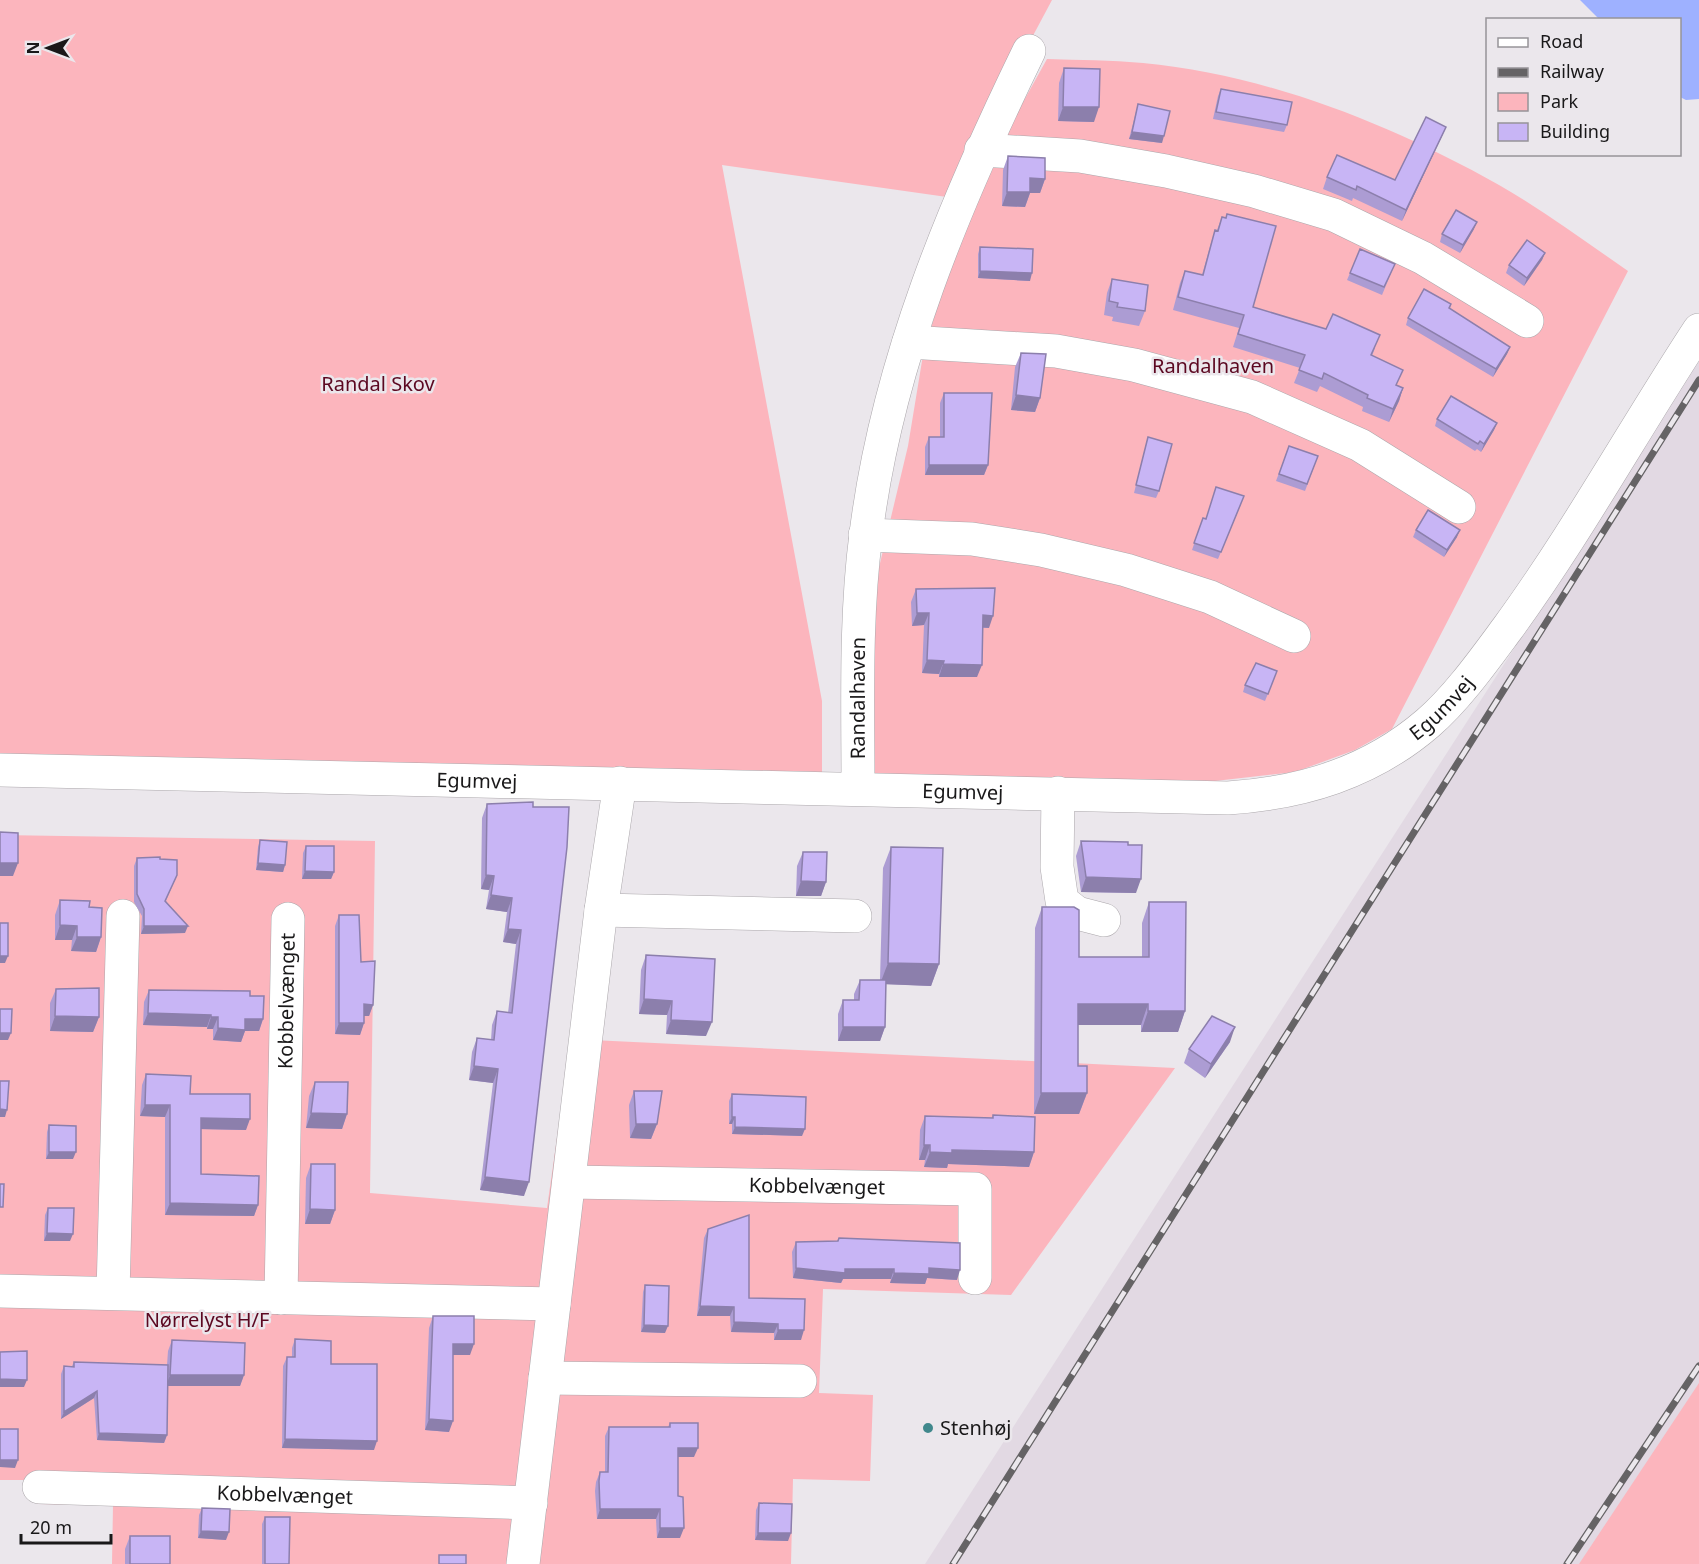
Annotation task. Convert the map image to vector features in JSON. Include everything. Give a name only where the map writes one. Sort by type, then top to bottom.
[{"type":"street","name":"Randalhaven","points":[[858,788],[858,638],[866,535],[882,435],[909,342],[945,236],[981,150],[1029,51]]},
{"type":"street","points":[[981,150],[1080,156],[1155,169],[1254,191],[1334,214],[1423,258],[1527,321]]},
{"type":"street","name":"Egumvej","points":[[0,770],[1228,798],[1270,795],[1325,783],[1377,758],[1429,723],[1482,663],[1540,583],[1699,330]]},
{"type":"street","points":[[909,342],[1056,351],[1134,365],[1252,397],[1360,445],[1459,507]]},
{"type":"street","points":[[866,535],[972,539],[1041,550],[1116,568],[1210,597],[1294,636]]},
{"type":"street","points":[[523,1564],[601,910],[620,783]]},
{"type":"street","points":[[1058,793],[1057,867],[1062,901],[1077,913],[1104,920]]},
{"type":"street","points":[[601,910],[855,916]]},
{"type":"street","points":[[113,1293],[123,916]]},
{"type":"street","name":"Kobbelvænget","points":[[280,1298],[288,919]]},
{"type":"street","name":"Kobbelvænget","points":[[569,1182],[975,1189],[975,1278]]},
{"type":"street","points":[[0,1291],[554,1304]]},
{"type":"street","points":[[545,1378],[800,1381]]},
{"type":"street","name":"Kobbelvænget","points":[[39,1486],[531,1503]]},
{"type":"shaded area","points":[[1699,361],[1699,1385],[1582,1564],[925,1564]]},
{"type":"green space","name":"Randal Skov","points":[[0,0],[1052,0],[947,197],[722,165],[822,701],[822,772],[0,755]]},
{"type":"green space","name":"Randalhaven","points":[[1047,59],[1131,62],[1190,69],[1282,91],[1327,106],[1415,142],[1499,185],[1628,271],[1392,729],[1355,750],[1295,772],[1215,781],[872,775],[865,626],[908,446],[923,355],[954,250],[992,158]]},
{"type":"green space","name":"Nørrelyst H/F","points":[[0,835],[375,841],[370,1193],[547,1208],[571,1039],[1175,1068],[1011,1295],[823,1289],[819,1393],[873,1395],[870,1481],[793,1479],[791,1564],[112,1564],[113,1505],[37,1504],[37,1480],[0,1480]]},
{"type":"green space","points":[[1699,1383],[1699,1564],[1579,1564]]},
{"type":"water","points":[[1580,0],[1699,0],[1699,99],[1686,100],[1681,98],[1681,18],[1598,18]]},
{"type":"building","points":[[1064,68],[1100,69],[1099,107],[1063,107]]},
{"type":"building","points":[[1221,89],[1292,102],[1287,125],[1216,112]]},
{"type":"building","points":[[1138,104],[1170,111],[1164,136],[1132,132]]},
{"type":"building","points":[[1426,117],[1446,127],[1406,210],[1357,186],[1356,190],[1327,177],[1337,155],[1395,180]]},
{"type":"building","points":[[1008,156],[1045,158],[1045,179],[1030,178],[1030,192],[1007,192]]},
{"type":"building","points":[[1456,210],[1477,222],[1463,245],[1442,234]]},
{"type":"building","points":[[1227,214],[1276,226],[1253,307],[1326,329],[1333,314],[1380,335],[1371,355],[1403,370],[1396,385],[1403,388],[1393,409],[1367,398],[1368,395],[1324,373],[1322,379],[1299,370],[1305,355],[1238,334],[1244,315],[1178,297],[1185,271],[1203,275],[1215,230],[1218,231],[1222,217],[1226,218]]},
{"type":"building","points":[[1527,240],[1545,253],[1527,278],[1509,265]]},
{"type":"building","points":[[980,247],[1033,249],[1032,273],[980,271]]},
{"type":"building","points":[[1360,249],[1395,264],[1384,287],[1350,273]]},
{"type":"building","points":[[1112,279],[1148,285],[1145,311],[1117,307],[1118,303],[1109,301]]},
{"type":"building","points":[[1424,289],[1451,304],[1449,308],[1510,347],[1496,369],[1408,318]]},
{"type":"building","points":[[1021,353],[1046,354],[1040,398],[1016,395]]},
{"type":"building","points":[[944,393],[992,393],[988,465],[929,465],[929,437],[944,437]]},
{"type":"building","points":[[1451,396],[1497,423],[1484,444],[1480,441],[1478,444],[1437,419]]},
{"type":"building","points":[[1148,437],[1172,444],[1159,491],[1136,485]]},
{"type":"building","points":[[1289,446],[1318,456],[1307,484],[1279,474]]},
{"type":"building","points":[[1216,487],[1244,496],[1221,552],[1194,543],[1203,518],[1206,519]]},
{"type":"building","points":[[1428,510],[1460,530],[1447,550],[1416,530]]},
{"type":"building","points":[[995,588],[993,616],[983,615],[982,665],[943,664],[944,661],[927,660],[929,613],[917,613],[916,589]]},
{"type":"building","points":[[1256,663],[1277,671],[1268,694],[1245,685]]},
{"type":"building","points":[[533,802],[533,807],[569,807],[567,847],[529,1182],[485,1177],[498,1069],[474,1066],[477,1038],[494,1040],[497,1011],[512,1013],[521,930],[508,929],[512,898],[491,895],[494,876],[486,875],[487,804]]},
{"type":"building","points":[[0,832],[18,833],[18,863],[0,863]]},
{"type":"building","points":[[260,840],[287,842],[285,865],[258,863]]},
{"type":"building","points":[[1081,841],[1128,842],[1128,845],[1142,845],[1141,879],[1086,877]]},
{"type":"building","points":[[306,846],[334,846],[334,872],[305,871]]},
{"type":"building","points":[[891,847],[943,848],[939,964],[888,963]]},
{"type":"building","points":[[803,852],[827,852],[826,882],[801,881]]},
{"type":"building","points":[[160,857],[160,859],[177,860],[177,875],[165,901],[188,926],[144,926],[144,909],[137,894],[137,858]]},
{"type":"building","points":[[60,900],[90,901],[89,907],[102,908],[101,937],[77,937],[77,926],[60,925]]},
{"type":"building","points":[[1149,902],[1186,902],[1185,1011],[1148,1011],[1148,1004],[1078,1004],[1078,1066],[1087,1066],[1087,1093],[1041,1093],[1042,907],[1074,907],[1079,910],[1079,957],[1149,957]]},
{"type":"building","points":[[339,915],[359,915],[361,962],[375,961],[373,1005],[364,1004],[364,1023],[339,1023]]},
{"type":"building","points":[[0,923],[8,923],[8,956],[0,956]]},
{"type":"building","points":[[646,955],[715,959],[712,1022],[671,1020],[672,1001],[644,999]]},
{"type":"building","points":[[860,980],[886,980],[885,1027],[843,1027],[843,1000],[859,1000]]},
{"type":"building","points":[[99,988],[99,1017],[55,1016],[56,989]]},
{"type":"building","points":[[149,990],[250,991],[250,996],[264,996],[263,1019],[245,1019],[245,1030],[218,1028],[218,1017],[211,1017],[211,1015],[148,1013]]},
{"type":"building","points":[[0,1009],[12,1009],[11,1033],[0,1033]]},
{"type":"building","points":[[1212,1016],[1235,1027],[1211,1064],[1189,1049]]},
{"type":"building","points":[[146,1074],[191,1076],[190,1094],[250,1094],[250,1119],[201,1118],[201,1174],[259,1176],[258,1205],[170,1203],[170,1105],[145,1105]]},
{"type":"building","points":[[0,1081],[9,1081],[7,1110],[0,1109]]},
{"type":"building","points":[[315,1082],[348,1082],[347,1114],[311,1113]]},
{"type":"building","points":[[634,1091],[662,1091],[657,1124],[636,1124]]},
{"type":"building","points":[[732,1094],[806,1097],[805,1129],[735,1127],[735,1117],[732,1117]]},
{"type":"building","points":[[993,1115],[1035,1117],[1034,1152],[952,1150],[952,1153],[930,1152],[930,1145],[924,1145],[925,1116],[993,1118]]},
{"type":"building","points":[[49,1125],[76,1126],[76,1152],[49,1152]]},
{"type":"building","points":[[311,1164],[335,1164],[335,1210],[310,1209]]},
{"type":"building","points":[[0,1184],[4,1184],[3,1207],[0,1207]]},
{"type":"building","points":[[48,1208],[74,1208],[73,1234],[47,1233]]},
{"type":"building","points":[[749,1215],[749,1298],[805,1299],[804,1330],[778,1330],[778,1324],[734,1322],[734,1307],[700,1306],[708,1229]]},
{"type":"building","points":[[839,1238],[960,1243],[960,1270],[929,1268],[929,1274],[894,1273],[894,1269],[845,1269],[845,1273],[796,1268],[796,1242],[838,1241]]},
{"type":"building","points":[[645,1285],[669,1286],[668,1326],[644,1325]]},
{"type":"building","points":[[433,1316],[474,1316],[474,1344],[453,1344],[453,1421],[429,1419]]},
{"type":"building","points":[[295,1339],[331,1341],[331,1364],[377,1364],[377,1441],[285,1439],[287,1357],[295,1357]]},
{"type":"building","points":[[172,1340],[245,1343],[244,1375],[170,1375]]},
{"type":"building","points":[[27,1351],[27,1380],[0,1379],[0,1352]]},
{"type":"building","points":[[74,1362],[168,1365],[167,1435],[99,1433],[97,1391],[64,1412],[64,1366],[74,1367]]},
{"type":"building","points":[[670,1423],[698,1423],[698,1448],[678,1448],[678,1496],[683,1497],[684,1528],[660,1528],[660,1509],[600,1509],[599,1481],[600,1472],[608,1472],[609,1427],[670,1427]]},
{"type":"building","points":[[0,1429],[18,1429],[18,1460],[0,1460]]},
{"type":"building","points":[[759,1503],[792,1504],[791,1533],[758,1533]]},
{"type":"building","points":[[202,1508],[230,1509],[229,1532],[201,1531]]},
{"type":"building","points":[[265,1517],[290,1517],[289,1564],[265,1564]]},
{"type":"building","points":[[130,1536],[170,1536],[170,1564],[130,1564]]},
{"type":"building","points":[[439,1555],[466,1555],[466,1564],[439,1564]]},
{"type":"railway","points":[[953,1564],[1699,380]]},
{"type":"railway","points":[[1567,1564],[1699,1366]]},
{"type":"place","name":"Stenhøj","points":[[928,1428]]}]
